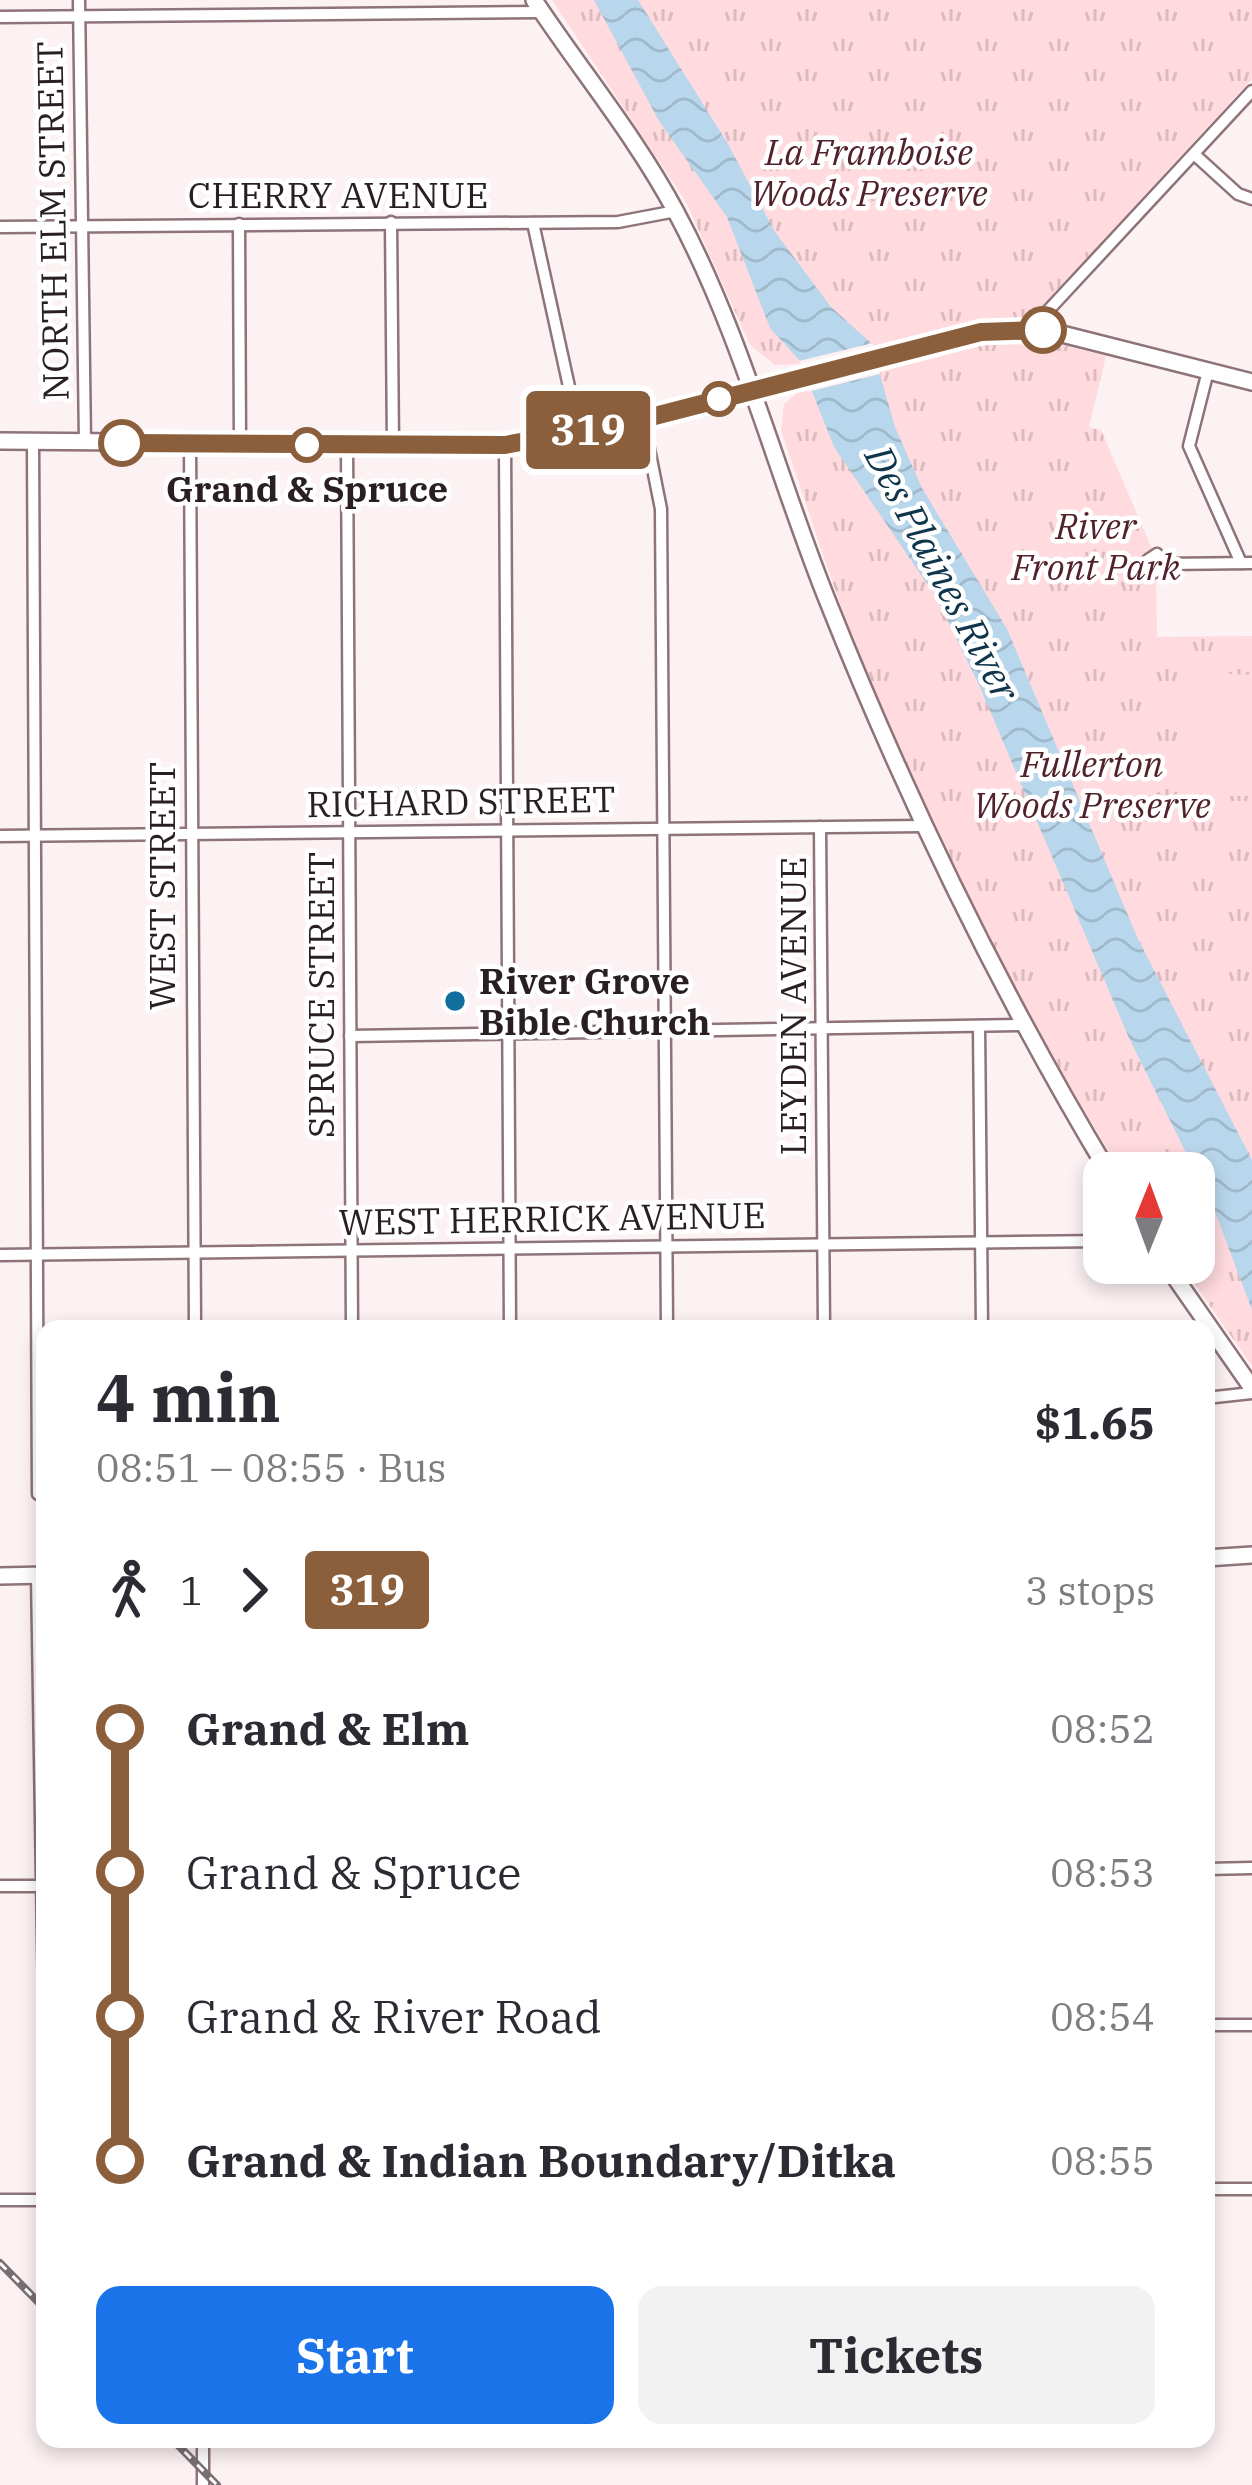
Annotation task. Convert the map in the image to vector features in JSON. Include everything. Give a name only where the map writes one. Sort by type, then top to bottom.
[{"type":"main road","points":[[538,6],[676,211],[709,280],[827,600],[923,826],[1021,1025],[1097,1152]]},
{"type":"main road","points":[[0,441],[505,445],[643,419],[981,332],[1040,329],[1252,382]]},
{"type":"main road","points":[[1179,1284],[1204,1320]]},
{"type":"main road","points":[[1215,1337],[1252,1391]]},
{"type":"main road","points":[[1215,1558],[1252,1556]]},
{"type":"main road","points":[[0,1576],[36,1575]]},
{"type":"street","name":"NORTH ELM STREET","points":[[79,0],[85,442]]},
{"type":"street","points":[[368,0],[377,13]]},
{"type":"street","points":[[0,17],[377,13],[538,6]]},
{"type":"street","points":[[1040,329],[1044,315],[1252,91]]},
{"type":"street","points":[[1194,154],[1238,194],[1252,200]]},
{"type":"street","name":"CHERRY AVENUE","points":[[0,227],[618,222],[676,211]]},
{"type":"street","points":[[391,222],[393,446]]},
{"type":"street","points":[[533,223],[579,432]]},
{"type":"street","points":[[238,224],[240,444]]},
{"type":"street","points":[[1166,564],[1247,563],[1189,446],[1208,371]]},
{"type":"street","points":[[643,419],[661,509],[667,1320]]},
{"type":"street","points":[[33,441],[38,1320]]},
{"type":"street","name":"WEST STREET","points":[[190,443],[195,1320]]},
{"type":"street","points":[[505,445],[510,1320]]},
{"type":"street","name":"SPRUCE STREET","points":[[347,446],[352,1320]]},
{"type":"street","name":"RICHARD STREET","points":[[0,836],[923,826]]},
{"type":"street","name":"LEYDEN AVENUE","points":[[820,827],[824,1320]]},
{"type":"street","points":[[350,1036],[1021,1025]]},
{"type":"street","points":[[979,1026],[982,1320]]},
{"type":"street","name":"WEST HERRICK AVENUE","points":[[0,1255],[1083,1241]]},
{"type":"street","points":[[1215,1397],[1252,1391]]},
{"type":"street","points":[[1215,1869],[1252,1868]]},
{"type":"street","points":[[0,1886],[36,1886]]},
{"type":"street","points":[[1215,2025],[1252,2025]]},
{"type":"street","points":[[1215,2189],[1252,2189]]},
{"type":"street","points":[[0,2200],[36,2200]]},
{"type":"street","points":[[202,2448],[203,2485]]},
{"type":"green space","name":"La Framboise Woods Preserve","points":[[552,0],[1252,0],[1252,79],[1032,317],[952,327],[800,364],[775,365],[750,345],[686,202]]},
{"type":"green space","name":"Fullerton Woods Preserve","points":[[1000,338],[1043,340],[1106,356],[1089,427],[1101,430],[1153,551],[1143,564],[1156,575],[1157,637],[1252,636],[1252,1366],[1195,1284],[1215,1284],[1215,1152],[1110,1152],[982,925],[921,796],[864,665],[781,431],[784,404],[797,393]]},
{"type":"green space","points":[[1184,672],[1252,675],[1252,796],[1188,796]]},
{"type":"water","name":"Des Plaines River","points":[[594,0],[638,0],[728,144],[775,232],[831,307],[871,343],[895,427],[922,488],[1007,629],[1138,939],[1252,1160],[1252,1310],[1215,1212],[1215,1152],[1186,1152],[1129,1038],[979,685],[936,597],[834,447],[800,361],[770,328],[727,217],[659,121]]},
{"type":"pier","points":[[873,343],[880,374],[807,392],[799,361]]},
{"type":"railway","points":[[0,2263],[36,2300]]},
{"type":"railway","points":[[181,2448],[217,2485]]},
{"type":"bus line","name":"319","points":[[122,443],[505,445],[643,419],[981,332],[1043,330]]},
{"type":"place","name":"Grand & Spruce","points":[[307,445]]},
{"type":"place","name":"River Grove Bible Church","points":[[455,1001]]},
{"type":"park label","name":"River Front Park","points":[[1096,546]]}]
